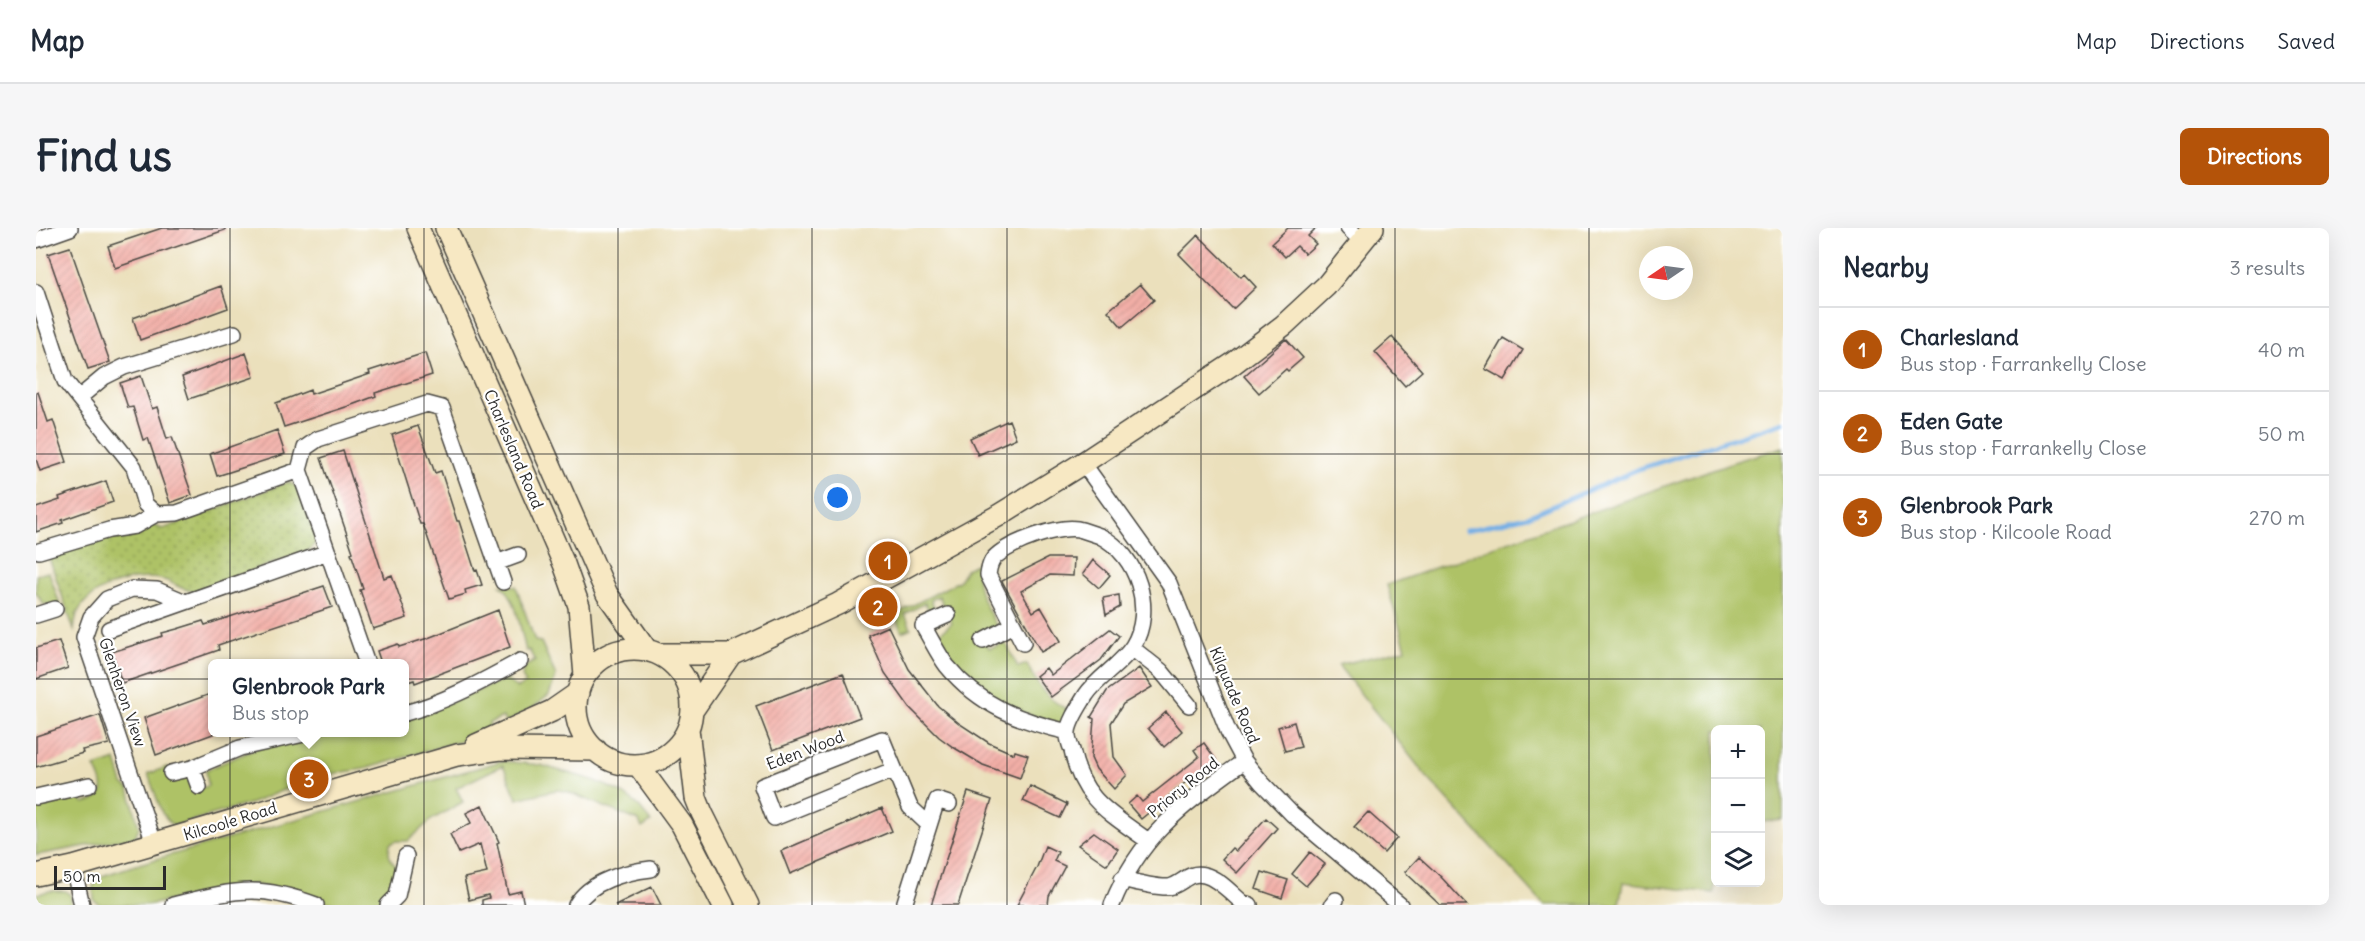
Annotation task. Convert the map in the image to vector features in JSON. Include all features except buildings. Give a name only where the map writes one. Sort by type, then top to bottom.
[{"type":"main road","name":"Charlesland Road","points":[[418,228],[564,564],[579,606],[581,685]]},
{"type":"main road","name":"Charlesland Road","points":[[446,228],[607,594],[653,652]]},
{"type":"main road","points":[[458,755],[484,740],[518,728],[552,711],[581,685],[596,663],[611,653],[628,649],[731,654],[838,604],[996,517],[1083,463],[1234,363],[1284,325],[1326,286],[1362,233]]},
{"type":"main road","points":[[653,652],[673,663],[684,675],[691,692],[690,720],[696,798],[748,905]]},
{"type":"main road","points":[[581,685],[576,709],[579,724],[586,738],[596,750],[608,759],[623,764],[638,765],[654,762],[668,754],[680,743],[690,720],[731,654]]},
{"type":"main road","points":[[458,755],[501,749],[596,750]]},
{"type":"main road","name":"Kilcoole Road","points":[[36,875],[73,867],[458,755]]},
{"type":"main road","points":[[638,765],[682,825],[723,905]]},
{"type":"street","points":[[36,240],[70,228]]},
{"type":"street","points":[[36,292],[65,381],[134,467],[145,504],[156,514]]},
{"type":"street","points":[[80,397],[104,377],[124,367],[234,333]]},
{"type":"street","points":[[366,659],[298,470],[305,448],[318,439],[427,404],[442,408],[503,582]]},
{"type":"street","name":"Kilquade Road","points":[[1083,463],[1168,583],[1228,731],[1245,761],[1262,783],[1292,814],[1400,905]]},
{"type":"street","points":[[39,550],[109,530],[135,526],[156,514],[177,513],[298,470]]},
{"type":"street","points":[[1023,643],[988,575],[989,566],[994,557],[1028,538],[1052,530],[1078,528],[1101,537],[1121,553],[1136,575],[1143,601],[1143,627],[1132,648],[1087,694],[1068,732],[1075,769],[1089,795],[1106,811],[1148,841]]},
{"type":"street","name":"Glenheron View","points":[[110,629],[183,601],[328,552]]},
{"type":"street","points":[[496,563],[518,555]]},
{"type":"street","name":"Glenheron View","points":[[154,843],[84,637],[91,617],[107,599],[132,589],[157,590],[183,601]]},
{"type":"street","points":[[36,615],[55,609]]},
{"type":"street","points":[[948,615],[923,626],[947,666],[960,679],[974,692],[1002,711],[1033,724],[1068,732]]},
{"type":"street","points":[[983,641],[1014,625]]},
{"type":"street","points":[[1132,648],[1161,671],[1189,705]]},
{"type":"street","points":[[409,712],[471,688],[520,661]]},
{"type":"street","points":[[171,773],[192,768],[240,748],[290,737]]},
{"type":"street","name":"Eden Wood","points":[[893,770],[774,818],[762,786],[882,739],[910,807],[929,825]]},
{"type":"street","name":"Priory Road","points":[[1112,905],[1122,879],[1148,841],[1182,806],[1245,761]]},
{"type":"street","points":[[192,768],[199,788]]},
{"type":"street","points":[[36,797],[89,785]]},
{"type":"street","points":[[904,905],[937,800],[949,804]]},
{"type":"street","points":[[388,905],[397,896],[406,856]]},
{"type":"street","points":[[73,867],[82,905]]},
{"type":"street","points":[[576,905],[580,898],[600,883],[633,871],[651,869]]},
{"type":"street","points":[[1122,879],[1166,887],[1174,886],[1186,877],[1196,874],[1205,875],[1243,903],[1250,905]]},
{"type":"street","points":[[172,905],[232,892],[254,891],[299,899],[316,905]]},
{"type":"green space","points":[[1783,447],[1783,820],[1765,822],[1765,725],[1711,725],[1711,887],[1714,887],[1714,893],[1623,882],[1619,905],[1544,905],[1426,776],[1338,665],[1406,649],[1387,585],[1730,463]]},
{"type":"green space","points":[[288,482],[298,487],[318,540],[310,550],[195,591],[160,579],[150,578],[114,585],[92,596],[84,603],[77,614],[74,630],[48,555],[107,538],[131,538],[152,525],[163,529]]},
{"type":"green space","points":[[979,562],[977,580],[979,588],[998,629],[984,637],[989,648],[1004,643],[1018,667],[1027,664],[1044,692],[1054,702],[1070,711],[1061,725],[1020,712],[997,700],[971,679],[943,644],[939,646],[940,633],[952,623],[939,596],[931,600],[938,615],[931,614],[925,603],[905,614],[911,628],[902,632],[894,615],[959,581],[966,569]]},
{"type":"green space","points":[[49,572],[60,605],[43,604],[36,592],[36,575]]},
{"type":"green space","points":[[501,585],[516,586],[535,641],[541,642],[556,676],[549,695],[530,710],[505,723],[503,717],[489,723],[490,729],[454,743],[364,769],[336,773],[300,783],[252,803],[173,826],[162,813],[148,774],[167,767],[171,779],[187,777],[198,789],[208,786],[206,770],[260,747],[319,737],[409,737],[409,717],[505,679],[517,688],[526,684],[522,676],[524,667],[535,661],[529,650],[526,651],[515,606]]},
{"type":"green space","points":[[116,760],[123,784],[129,789],[139,827],[135,837],[36,855],[36,803],[71,792],[84,803],[92,801],[101,794],[102,790],[101,780],[95,767]]},
{"type":"green space","points":[[502,761],[540,765],[596,781],[620,792],[637,804],[651,822],[642,828],[639,821],[566,791],[556,790],[517,799],[503,765],[456,788],[463,802],[431,820],[408,841],[396,841],[390,844],[390,856],[396,866],[391,892],[379,905],[338,905],[254,884],[147,905],[100,905],[94,900],[93,886],[102,876]]},
{"type":"green space","points":[[66,891],[71,896],[71,905],[36,905],[36,894]]},
{"type":"waterway","points":[[1465,531],[1529,516],[1639,469],[1783,422]]},
{"type":"place","name":"Charlesland","points":[[888,561]]},
{"type":"place","name":"Eden Gate","points":[[878,607]]},
{"type":"place","name":"Glenbrook Park","points":[[309,779]]}]
